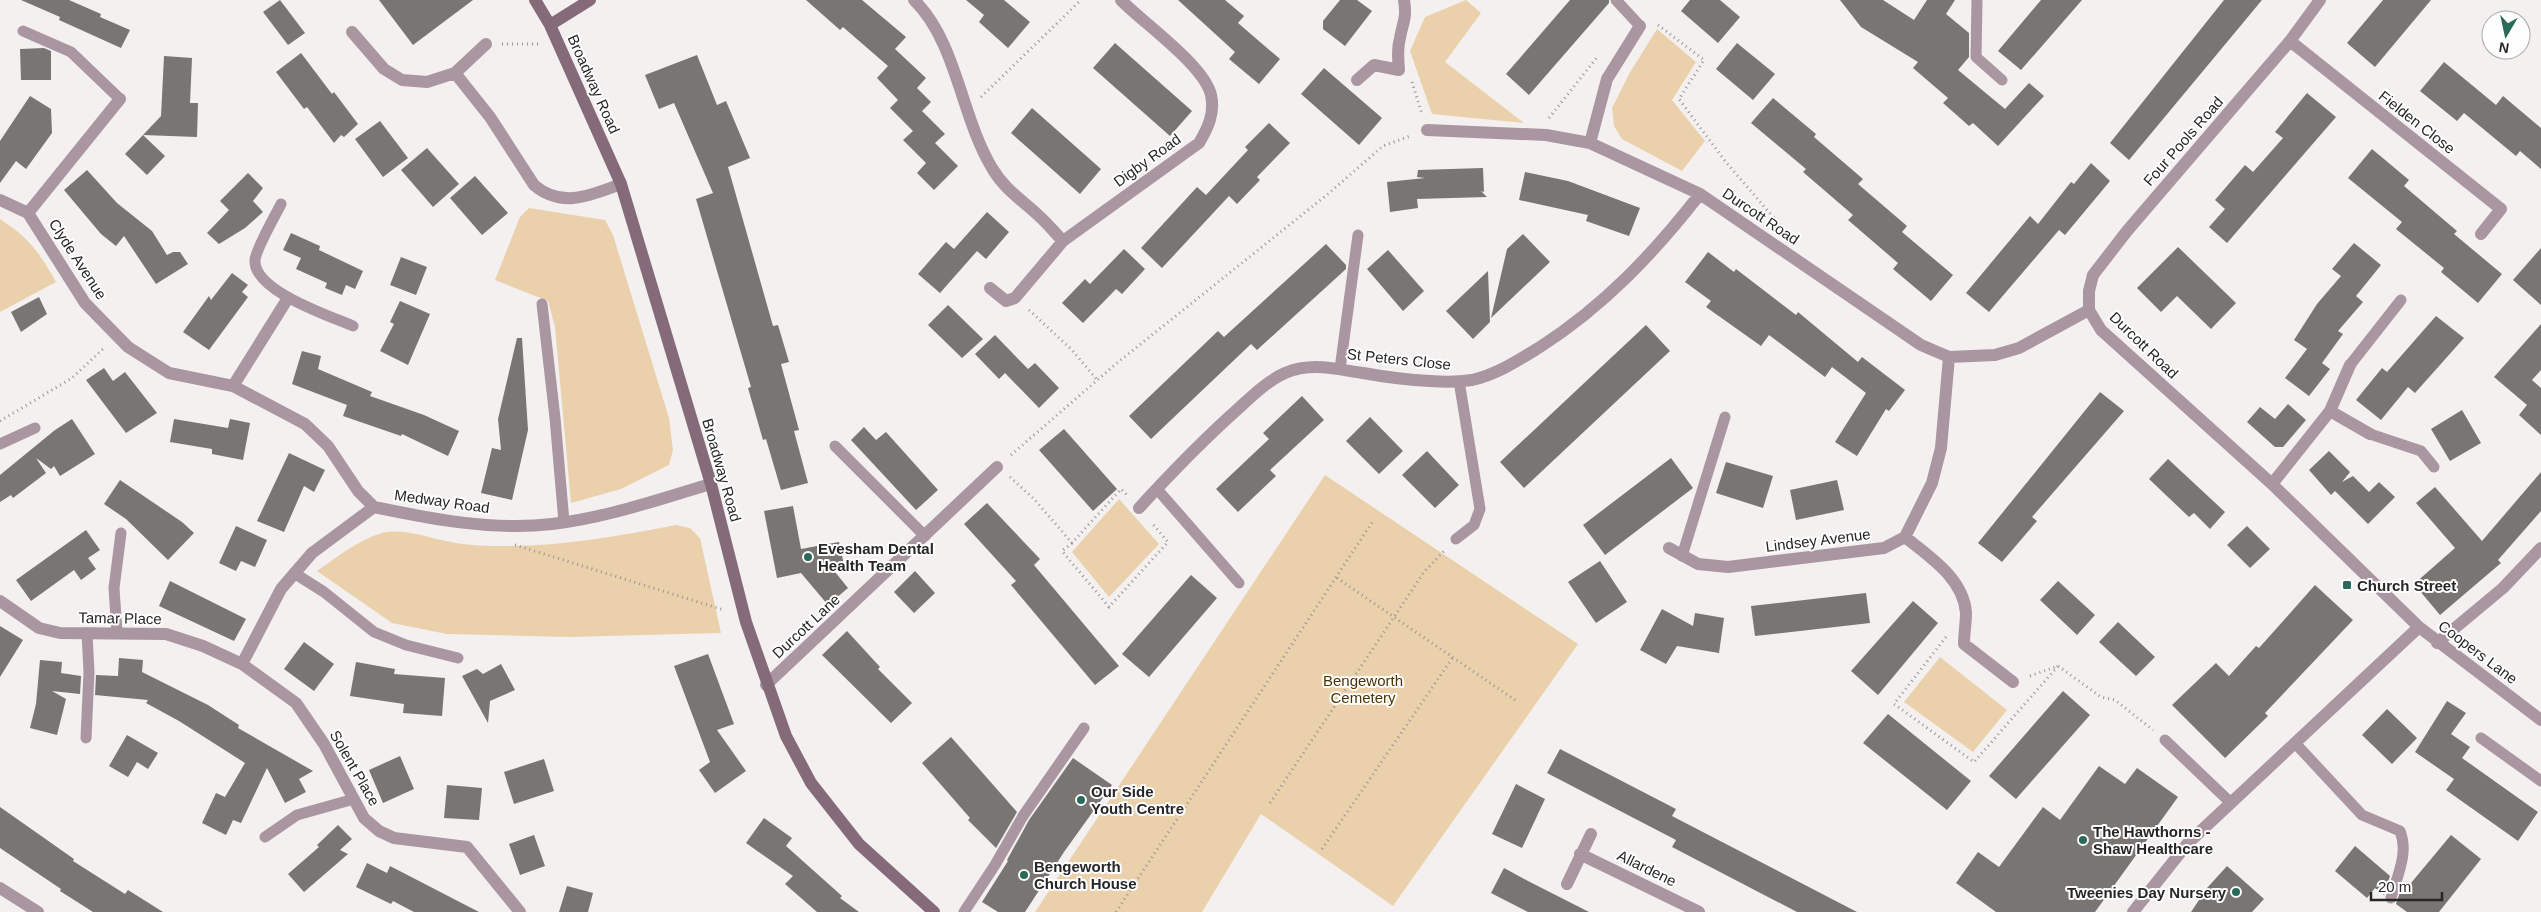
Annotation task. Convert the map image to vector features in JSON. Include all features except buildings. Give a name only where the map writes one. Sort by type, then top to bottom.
[{"type":"street","name":"Broadway Road","points":[[535,0],[550,25],[621,184],[711,484],[744,616],[766,685],[786,736],[811,782],[859,844],[934,912]]},
{"type":"street","points":[[550,25],[590,0]]},
{"type":"street","points":[[914,0],[926,11],[944,46],[977,139],[992,168],[1007,190],[1040,216],[1063,241]]},
{"type":"street","name":"Digby Road","points":[[1015,298],[1063,241],[1199,143],[1208,128],[1212,114],[1211,95],[1200,75],[1165,39],[1132,13],[1121,0]]},
{"type":"street","points":[[1357,80],[1374,65],[1399,70],[1398,53],[1400,37],[1407,16],[1404,0]]},
{"type":"street","name":"Four Pools Road","points":[[2089,310],[2089,291],[2093,275],[2128,231],[2290,41],[2320,0]]},
{"type":"street","points":[[1590,143],[1608,79],[1640,26]]},
{"type":"street","points":[[352,32],[384,69],[402,80],[427,82],[456,73],[486,44]]},
{"type":"street","name":"Fielden Close","points":[[2290,41],[2501,209],[2482,234]]},
{"type":"street","points":[[456,73],[490,117],[534,185],[543,193],[562,199],[581,198],[621,184]]},
{"type":"street","name":"Clyde Avenue","points":[[28,212],[120,99]]},
{"type":"street","name":"Durcott Road","points":[[1427,130],[1536,134],[1590,143],[1700,194],[1921,345],[1950,357],[1995,355],[2019,348],[2089,310],[2101,330],[2272,484],[2419,627]]},
{"type":"street","name":"St Peters Close","points":[[1138,508],[1202,442],[1258,392],[1283,374],[1302,367],[1322,366],[1431,381],[1459,381],[1473,380],[1513,364],[1561,334],[1602,302],[1635,272],[1700,194]]},
{"type":"street","name":"Clyde Avenue","points":[[0,200],[28,212],[85,303],[128,347],[169,372],[233,386],[305,424],[328,446],[358,491],[374,507]]},
{"type":"street","points":[[990,288],[1006,301],[1015,298]]},
{"type":"street","points":[[233,386],[288,298]]},
{"type":"street","points":[[1950,357],[1939,457],[1932,483],[1905,537],[1934,561],[1957,585],[1966,611],[1964,644],[2013,682]]},
{"type":"street","points":[[2272,484],[2330,411],[2350,365]]},
{"type":"street","points":[[2330,411],[2370,434]]},
{"type":"street","name":"Durcott Lane","points":[[766,685],[997,467]]},
{"type":"street","name":"Medway Road","points":[[242,664],[281,589],[294,573],[312,552],[374,507],[426,518],[506,526],[564,522],[596,517],[711,484]]},
{"type":"street","name":"Lindsey Avenue","points":[[1668,548],[1698,564],[1728,567],[1884,548],[1905,537]]},
{"type":"street","points":[[2437,642],[2503,588],[2541,548]]},
{"type":"street","name":"Tamar Place","points":[[0,601],[38,628],[60,633],[117,632],[166,634],[203,646],[242,664]]},
{"type":"street","points":[[2133,912],[2188,843],[2419,627]]},
{"type":"street","name":"Coopers Lane","points":[[2419,627],[2541,720]]},
{"type":"street","name":"Solent Place","points":[[242,664],[296,703],[324,744],[364,818],[379,831],[394,838],[468,847],[520,912]]},
{"type":"street","points":[[1567,884],[1591,834]]},
{"type":"street","name":"Allardene","points":[[1580,854],[1699,912]]},
{"type":"street","points":[[0,888],[38,912]]},
{"type":"lane","points":[[1616,0],[1640,26]]},
{"type":"lane","points":[[1977,0],[1976,57],[2002,80]]},
{"type":"lane","points":[[23,31],[72,52],[120,99]]},
{"type":"lane","points":[[281,204],[255,259],[256,270],[263,279],[288,298],[353,326]]},
{"type":"lane","points":[[1340,369],[1358,235]]},
{"type":"lane","points":[[2350,365],[2401,300]]},
{"type":"lane","points":[[542,304],[564,522]]},
{"type":"lane","points":[[1456,539],[1474,525],[1480,509],[1459,381]]},
{"type":"lane","points":[[1682,556],[1725,417]]},
{"type":"lane","points":[[0,444],[35,428]]},
{"type":"lane","points":[[2370,434],[2421,451],[2434,467]]},
{"type":"lane","points":[[836,446],[925,536]]},
{"type":"lane","points":[[1157,488],[1239,583]]},
{"type":"lane","points":[[117,632],[114,588],[121,533]]},
{"type":"lane","points":[[294,573],[324,592],[374,632],[406,646],[458,658]]},
{"type":"lane","points":[[86,738],[89,672],[87,633]]},
{"type":"lane","points":[[964,912],[1024,816],[1084,728]]},
{"type":"lane","points":[[2481,738],[2541,781]]},
{"type":"lane","points":[[2165,740],[2231,804]]},
{"type":"lane","points":[[2296,743],[2362,815],[2400,831],[2404,841],[2404,854],[2391,898]]},
{"type":"lane","points":[[264,837],[297,815],[354,798]]},
{"type":"path","points":[[968,111],[1081,0]]},
{"type":"path","points":[[1630,15],[1635,7],[1704,60],[1678,99],[1725,161],[1783,229]]},
{"type":"path","points":[[486,44],[559,45]]},
{"type":"path","points":[[1536,134],[1601,52]]},
{"type":"path","points":[[1072,542],[1034,499],[997,467],[1224,275],[1328,194],[1382,146],[1427,130],[1412,80],[1399,70]]},
{"type":"path","points":[[1015,298],[1072,350],[1098,381]]},
{"type":"path","points":[[0,421],[72,378],[117,337]]},
{"type":"path","points":[[1121,489],[1138,508],[1168,542],[1109,606],[1062,551],[1121,489]]},
{"type":"path","points":[[1116,912],[1373,522]]},
{"type":"path","points":[[1270,804],[1424,572],[1456,539]]},
{"type":"path","points":[[510,544],[744,616]]},
{"type":"path","points":[[1337,578],[1518,702]]},
{"type":"path","points":[[1966,611],[1894,704],[1974,762],[2058,666]]},
{"type":"path","points":[[1322,850],[1453,657]]},
{"type":"path","points":[[2013,682],[2058,666]]},
{"type":"path","points":[[2058,666],[2101,697],[2115,700],[2165,740]]},
{"type":"green space","points":[[1466,0],[1481,13],[1445,62],[1524,123],[1432,114],[1410,51],[1425,17]]},
{"type":"green space","points":[[1657,29],[1696,62],[1672,100],[1705,141],[1682,171],[1622,139],[1614,126],[1612,108],[1629,74]]},
{"type":"green space","points":[[529,208],[605,220],[613,235],[669,418],[673,450],[669,465],[621,489],[571,503],[555,327],[548,301],[495,280],[520,217]]},
{"type":"green space","points":[[0,219],[26,239],[44,262],[56,282],[0,312]]},
{"type":"green space","name":"Bengeworth Cemetery","points":[[1325,475],[1578,644],[1393,906],[1261,814],[1202,912],[1035,912]]},
{"type":"green space","points":[[1119,499],[1159,544],[1109,597],[1072,552]]},
{"type":"green space","points":[[676,525],[690,528],[700,538],[721,633],[569,637],[447,634],[392,623],[317,571],[356,544],[382,533],[406,532],[452,542],[486,546],[521,546],[588,540]]},
{"type":"green space","points":[[1940,657],[2007,710],[1973,752],[1904,702]]},
{"type":"place","name":"Evesham Dental Health Team","points":[[808,557]]},
{"type":"place","name":"Church Street","points":[[2347,585]]},
{"type":"place","name":"Our Side Youth Centre","points":[[1081,800]]},
{"type":"place","name":"The Hawthorns - Shaw Healthcare","points":[[2083,840]]},
{"type":"place","name":"Bengeworth Church House","points":[[1024,875]]},
{"type":"place","name":"Tweenies Day Nursery","points":[[2236,892]]}]
